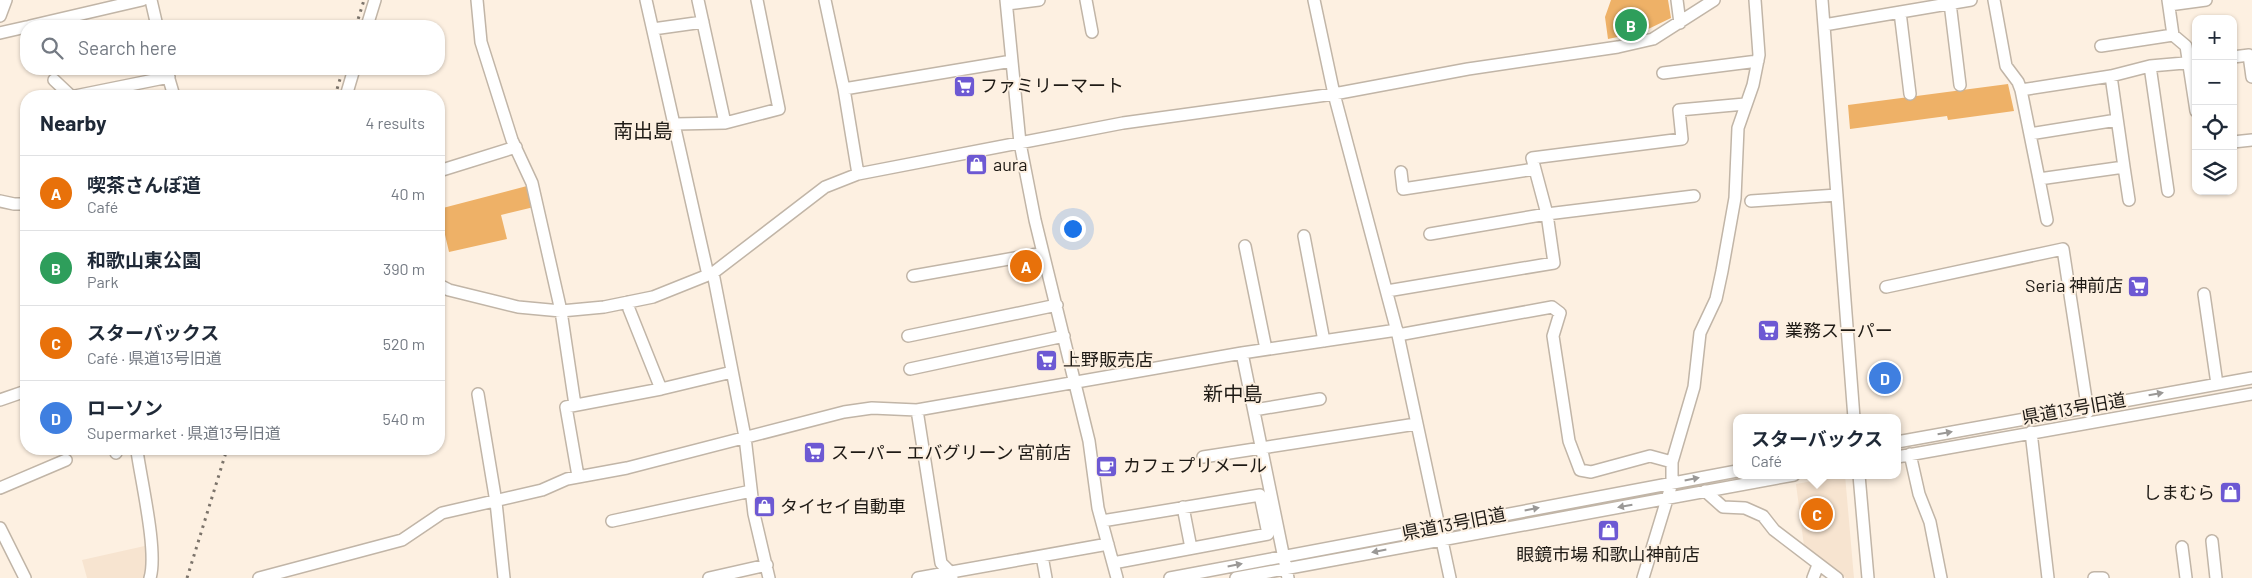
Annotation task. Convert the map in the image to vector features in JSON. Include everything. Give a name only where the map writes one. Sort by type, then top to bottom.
[{"type":"street","points":[[0,16],[6,0]]},
{"type":"street","points":[[56,20],[142,0]]},
{"type":"street","points":[[151,0],[156,20]]},
{"type":"street","points":[[369,20],[375,0]]},
{"type":"street","points":[[477,0],[481,42],[516,147],[532,183],[561,311],[575,405]]},
{"type":"street","points":[[646,0],[732,372],[745,438],[754,514],[768,566],[769,578]]},
{"type":"street","points":[[698,0],[725,123]]},
{"type":"street","points":[[675,124],[725,123],[779,109],[757,0]]},
{"type":"street","points":[[825,0],[844,89],[858,174]]},
{"type":"street","points":[[1039,0],[1007,2],[1020,143],[1043,253],[1089,441],[1102,521],[1117,578]]},
{"type":"street","points":[[1086,0],[1092,32]]},
{"type":"street","points":[[1314,0],[1334,94],[1397,332],[1450,578]]},
{"type":"street","points":[[1677,0],[1680,23]]},
{"type":"street","points":[[445,288],[518,307],[561,311],[604,307],[653,297],[710,274],[825,187],[858,174],[1123,123],[1334,94],[1468,69],[1618,47],[1653,39],[1714,0]]},
{"type":"street","points":[[1643,578],[1672,483],[1672,462],[1694,387],[1700,332],[1716,299],[1722,271],[1735,198],[1738,128],[1753,85],[1758,61],[1755,0]]},
{"type":"street","points":[[1822,0],[1854,414]]},
{"type":"street","points":[[1824,25],[1971,0]]},
{"type":"street","points":[[1994,0],[2006,66],[2018,82],[2021,90],[2047,220]]},
{"type":"street","points":[[2021,90],[2111,76],[2150,66],[2192,63],[2186,46],[2174,35],[2169,2],[2206,0]]},
{"type":"street","points":[[1950,4],[1960,85]]},
{"type":"street","points":[[1900,12],[1910,94]]},
{"type":"street","points":[[653,29],[703,22]]},
{"type":"street","points":[[0,33],[20,28]]},
{"type":"street","points":[[2101,46],[2174,35]]},
{"type":"street","points":[[2237,56],[2249,55],[2252,78]]},
{"type":"street","points":[[844,89],[1012,61]]},
{"type":"street","points":[[1664,73],[1758,61]]},
{"type":"street","points":[[2150,66],[2168,191]]},
{"type":"street","points":[[99,90],[160,75]]},
{"type":"street","points":[[169,75],[172,90]]},
{"type":"street","points":[[348,90],[352,75]]},
{"type":"street","points":[[2111,76],[2129,200]]},
{"type":"street","points":[[54,80],[65,90]]},
{"type":"street","points":[[1387,290],[1554,262],[1547,214],[1532,158],[1682,139],[1679,110],[1746,104]]},
{"type":"street","points":[[2030,134],[2117,120]]},
{"type":"street","points":[[2237,142],[2252,140]]},
{"type":"street","points":[[445,169],[516,147]]},
{"type":"street","points":[[2039,179],[2124,167]]},
{"type":"street","points":[[1401,172],[1404,189],[1535,169]]},
{"type":"street","points":[[1751,201],[1837,194]]},
{"type":"street","points":[[1430,234],[1547,214],[1694,196]]},
{"type":"street","points":[[0,201],[20,204]]},
{"type":"street","points":[[1304,236],[1324,341]]},
{"type":"street","points":[[1246,246],[1266,349]]},
{"type":"street","points":[[1886,287],[2063,249],[2089,421]]},
{"type":"street","points":[[913,276],[1043,253]]},
{"type":"street","points":[[2204,294],[2217,384]]},
{"type":"street","points":[[628,302],[629,309],[661,389]]},
{"type":"street","points":[[908,336],[1057,305]]},
{"type":"street","points":[[259,578],[402,540],[442,513],[542,490],[578,476],[627,468],[844,412],[872,408],[917,410],[1266,349],[1397,332],[1552,307],[1560,313],[1553,336],[1569,440],[1580,470],[1590,472],[1650,456],[1672,462]]},
{"type":"street","points":[[910,369],[1064,336]]},
{"type":"street","points":[[1242,353],[1287,573]]},
{"type":"street","points":[[578,476],[566,407],[661,389],[732,372]]},
{"type":"street","name":"県道13号旧道","points":[[1901,441],[2087,406],[2252,378]]},
{"type":"street","points":[[0,400],[20,393]]},
{"type":"street","points":[[478,394],[496,502],[504,578]]},
{"type":"street","name":"県道13号旧道","points":[[1901,456],[2089,421],[2252,394]]},
{"type":"street","points":[[1254,410],[1320,399]]},
{"type":"street","points":[[917,410],[941,563],[951,575]]},
{"type":"street","points":[[1203,457],[1416,424]]},
{"type":"street","points":[[2031,432],[2048,578]]},
{"type":"street","points":[[1910,454],[1919,494],[1930,522],[1941,578]]},
{"type":"street","points":[[138,455],[151,544],[153,569],[150,578]]},
{"type":"street","points":[[0,488],[66,460]]},
{"type":"street","name":"県道13号旧道","points":[[1170,578],[1733,472]]},
{"type":"street","name":"県道13号旧道","points":[[1236,578],[1287,573],[1442,539],[1772,479]]},
{"type":"street","points":[[1859,479],[1868,578]]},
{"type":"street","points":[[612,521],[751,490]]},
{"type":"street","points":[[1705,491],[1723,507],[1745,508],[1764,516],[1774,530],[1837,578]]},
{"type":"street","points":[[1102,521],[1260,495],[1268,534],[1113,563]]},
{"type":"street","points":[[1183,507],[1191,548]]},
{"type":"street","points":[[0,528],[25,578]]},
{"type":"street","points":[[2212,541],[2216,578]]},
{"type":"street","points":[[918,578],[951,575],[1108,544]]},
{"type":"street","points":[[2182,547],[2186,578]]},
{"type":"street","points":[[1042,556],[1046,578]]},
{"type":"street","points":[[1813,578],[1818,565]]},
{"type":"street","points":[[709,578],[768,566]]},
{"type":"street","points":[[2094,578],[2103,578]]},
{"type":"shaded area","points":[[1611,0],[1668,0],[1671,18],[1642,32],[1608,39],[1605,17]]},
{"type":"shaded area","points":[[2008,84],[2014,111],[1948,120],[1947,116],[1850,129],[1848,105]]},
{"type":"shaded area","points":[[527,186],[534,207],[501,215],[507,239],[449,252],[445,235],[445,207]]},
{"type":"shaded area","points":[[1823,479],[1845,479],[1854,578],[1846,578],[1804,546],[1796,484]]},
{"type":"shaded area","points":[[149,545],[147,578],[87,578],[82,560]]},
{"type":"railway","points":[[358,20],[364,0]]},
{"type":"railway","points":[[337,90],[341,75]]},
{"type":"railway","points":[[187,578],[225,455]]},
{"type":"place","name":"和歌山東公園","points":[[1631,25]]},
{"type":"place","name":"ファミリーマート","points":[[964,86]]},
{"type":"place","name":"aura","points":[[977,165]]},
{"type":"place","name":"喫茶さんぽ道","points":[[1026,266]]},
{"type":"place","name":"Seria 神前店","points":[[2139,286]]},
{"type":"place","name":"業務スーパー","points":[[1769,331]]},
{"type":"place","name":"上野販売店","points":[[1047,360]]},
{"type":"place","name":"ローソン","points":[[1885,378]]},
{"type":"place","name":"スーパー エバグリーン 宮前店","points":[[815,453]]},
{"type":"place","name":"カフェプリメール","points":[[1107,466]]},
{"type":"place","name":"しまむら","points":[[2231,493]]},
{"type":"place","name":"タイセイ自動車","points":[[764,507]]},
{"type":"place","name":"スターバックス","points":[[1817,514]]},
{"type":"place","name":"眼鏡市場 和歌山神前店","points":[[1608,530]]},
{"type":"district","name":"南出島","points":[[643,131]]},
{"type":"district","name":"新中島","points":[[1233,394]]}]
